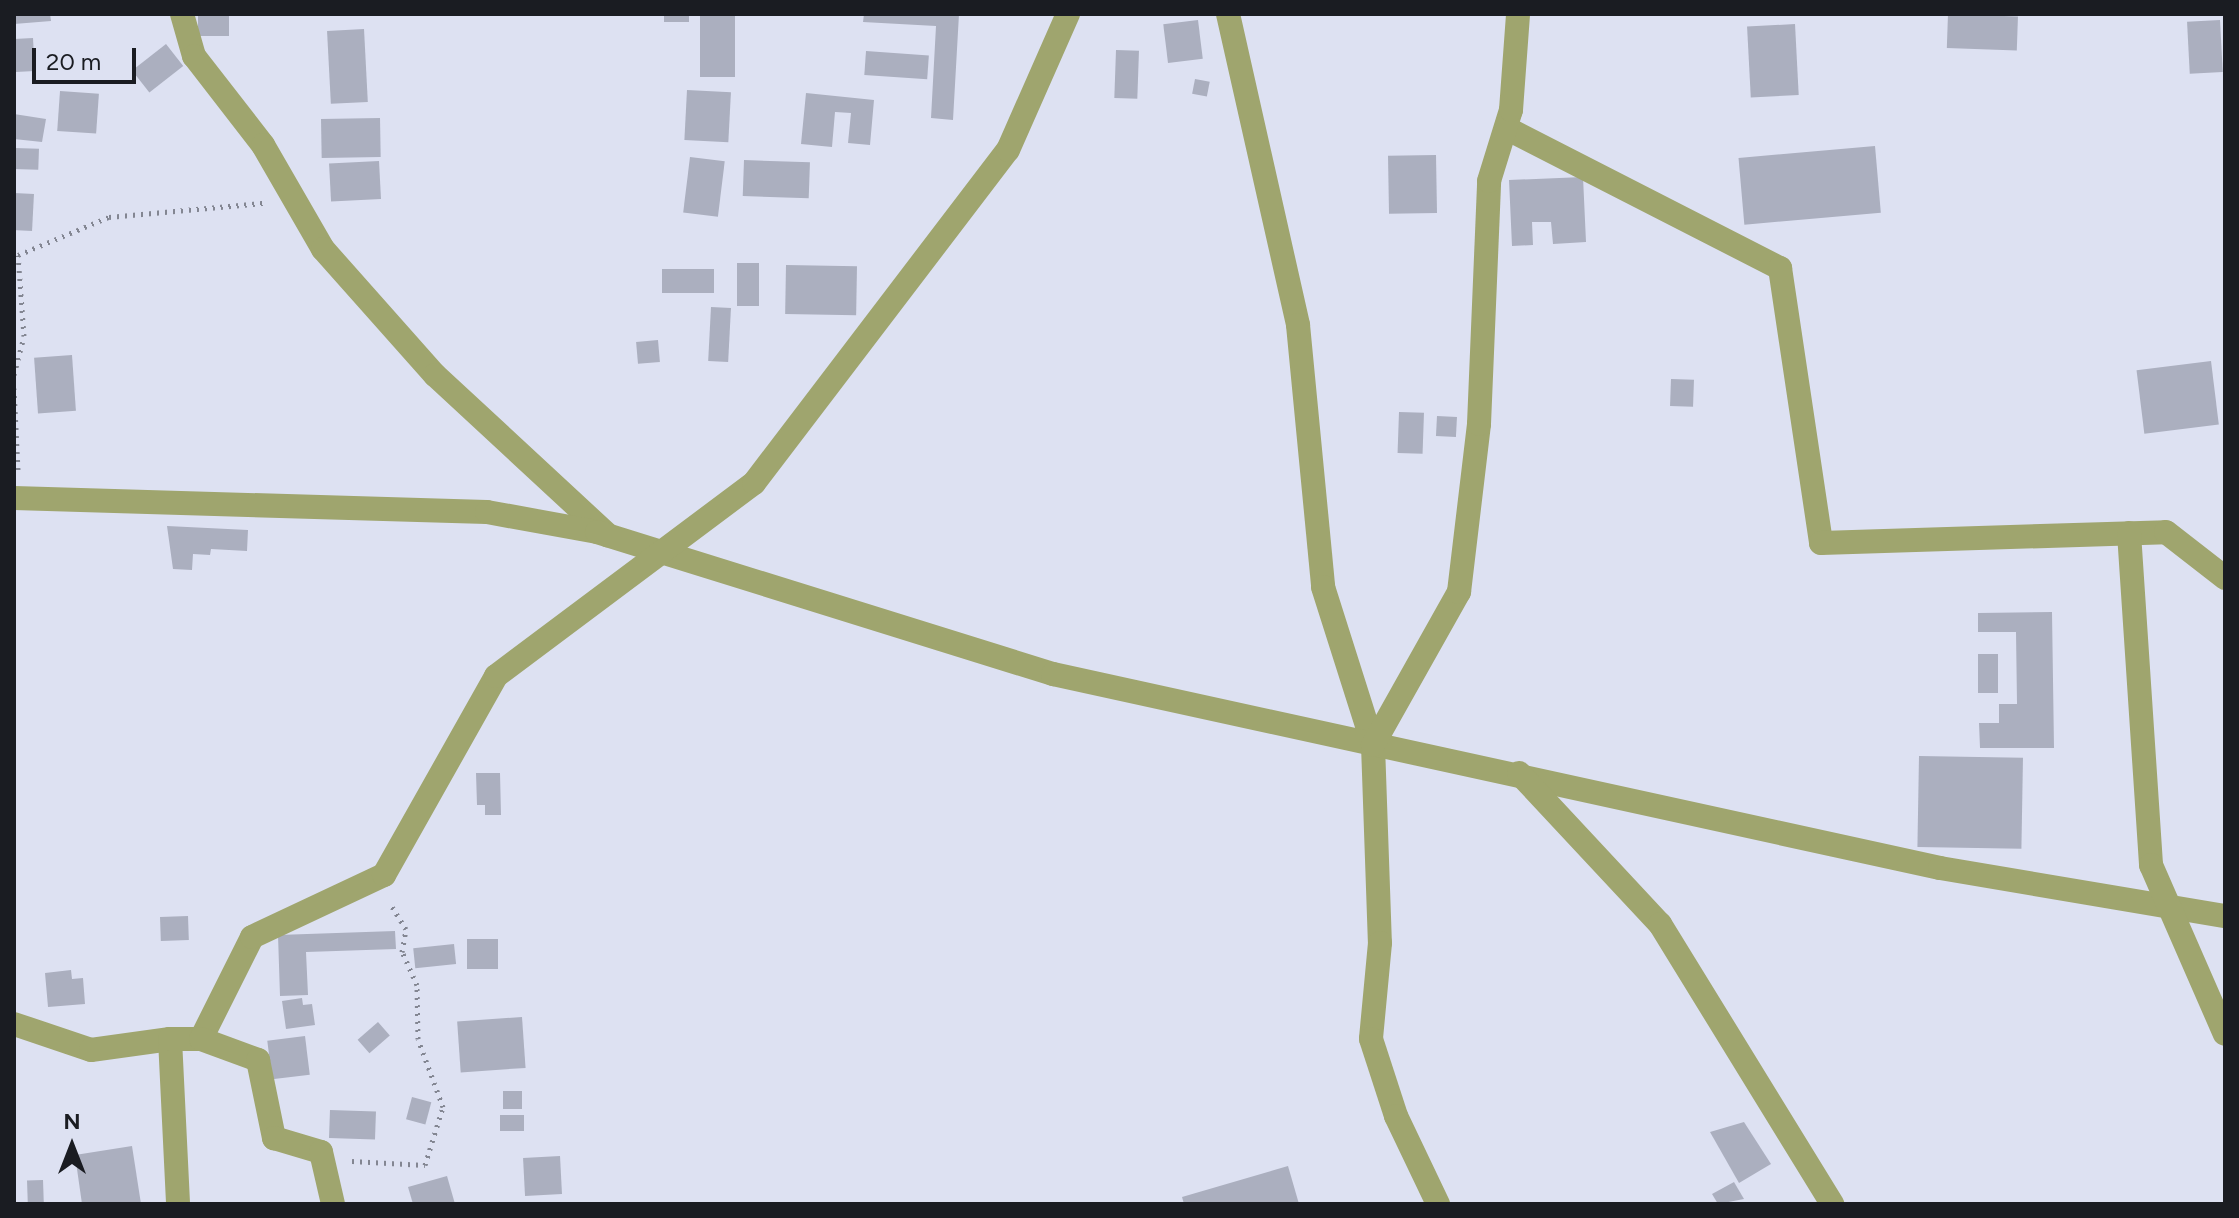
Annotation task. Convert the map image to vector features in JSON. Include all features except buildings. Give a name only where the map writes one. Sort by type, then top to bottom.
[{"type":"street","points":[[182,14],[194,56],[263,145],[323,249],[435,375],[608,535]]},
{"type":"street","points":[[201,1039],[252,937],[375,879],[496,676],[754,483],[930,257],[1008,150],[1068,14]]},
{"type":"street","points":[[1373,745],[1459,592],[1479,424],[1489,181],[1506,128],[1518,14]]},
{"type":"street","points":[[1231,16],[1298,325],[1323,587],[1373,745],[1380,943],[1371,1039],[1396,1116],[1438,1204]]},
{"type":"street","points":[[1506,128],[1780,268],[1821,543],[2166,532],[2225,578]]},
{"type":"street","points":[[17,498],[487,512],[608,535],[667,550],[1053,674],[1373,745],[1519,773],[1940,868],[2225,916]]},
{"type":"street","points":[[2129,533],[2151,865],[2225,1034]]},
{"type":"street","points":[[1519,773],[1660,924],[1832,1204]]},
{"type":"street","points":[[14,1024],[91,1050],[170,1039],[201,1039],[258,1060],[274,1138],[321,1152],[333,1204]]},
{"type":"street","points":[[170,1039],[178,1204]]},
{"type":"path","points":[[14,375],[24,336],[18,255],[109,217],[293,201]]},
{"type":"path","points":[[14,388],[17,498]]},
{"type":"path","points":[[321,1152],[340,1161],[425,1165],[443,1107],[418,1039],[417,985],[402,952],[406,929],[375,879]]}]
